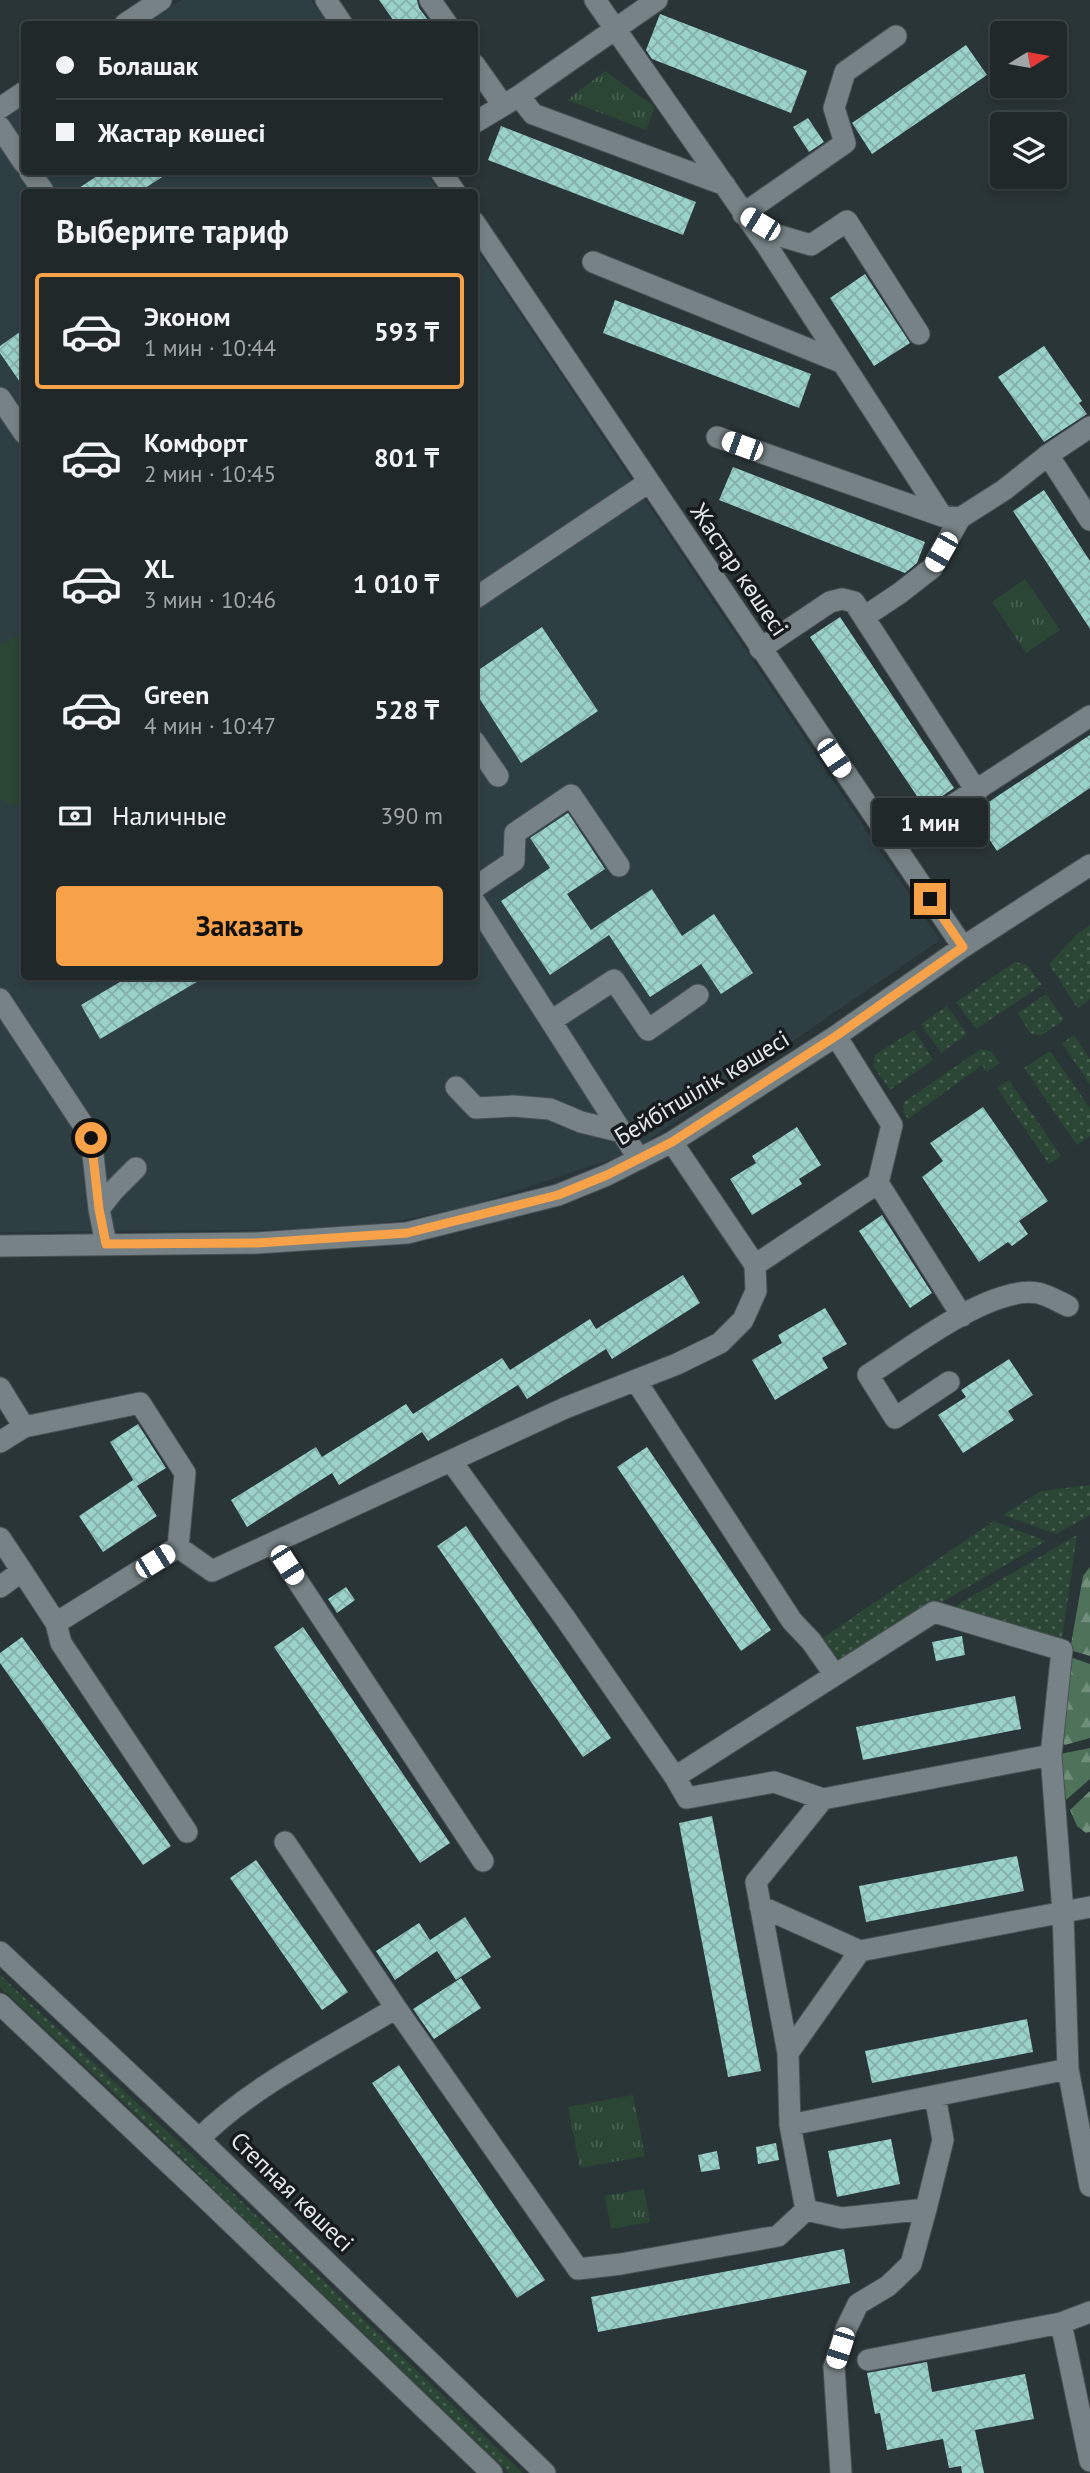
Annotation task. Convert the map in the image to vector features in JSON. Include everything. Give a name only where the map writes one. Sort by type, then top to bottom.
[{"type":"street","points":[[130,21],[161,0]]},
{"type":"street","points":[[326,0],[340,21]]},
{"type":"street","points":[[430,0],[445,21]]},
{"type":"street","points":[[595,0],[725,185],[843,363],[951,517]]},
{"type":"street","points":[[478,121],[657,0]]},
{"type":"street","points":[[743,214],[845,143],[834,108],[845,72],[897,36]]},
{"type":"street","points":[[478,68],[511,100],[533,114],[725,185]]},
{"type":"street","points":[[0,108],[21,94]]},
{"type":"street","points":[[0,127],[21,158]]},
{"type":"street","points":[[743,214],[776,234],[811,245],[847,221],[919,334]]},
{"type":"street","name":"Жастар көшесі","points":[[478,228],[963,947]]},
{"type":"street","points":[[593,262],[843,363]]},
{"type":"street","points":[[0,398],[21,429]]},
{"type":"street","points":[[864,617],[932,568],[951,517],[1004,490],[1048,455],[1090,427]]},
{"type":"street","points":[[717,437],[951,517]]},
{"type":"street","points":[[1048,455],[1090,520]]},
{"type":"street","points":[[478,596],[649,482]]},
{"type":"street","points":[[761,649],[830,602],[842,599],[854,602],[977,792]]},
{"type":"street","points":[[893,844],[977,792],[1090,716]]},
{"type":"street","points":[[478,747],[498,776]]},
{"type":"street","points":[[478,885],[514,861],[515,833],[570,795],[619,866]]},
{"type":"street","name":"Бейбітшілік көшесі","points":[[0,1246],[257,1243],[407,1233],[558,1195],[607,1175],[672,1142],[836,1036],[963,947],[1090,865]]},
{"type":"street","points":[[478,907],[639,1159]]},
{"type":"street","points":[[551,1021],[614,980],[648,1030],[698,995]]},
{"type":"street","points":[[0,999],[91,1138],[106,1244]]},
{"type":"street","points":[[755,1265],[878,1182],[892,1125],[836,1036]]},
{"type":"street","points":[[456,1087],[476,1108],[550,1108],[582,1122],[622,1132]]},
{"type":"street","points":[[178,1547],[212,1571],[565,1408],[636,1381],[720,1343],[743,1320],[756,1291],[755,1265],[672,1142]]},
{"type":"street","points":[[99,1209],[136,1168]]},
{"type":"street","points":[[878,1182],[962,1316]]},
{"type":"street","points":[[949,1382],[895,1418],[868,1375],[982,1303],[1009,1294],[1039,1293],[1068,1306]]},
{"type":"street","points":[[636,1381],[792,1621],[811,1641],[835,1675]]},
{"type":"street","points":[[0,1388],[24,1427]]},
{"type":"street","points":[[0,1442],[24,1427],[140,1403],[185,1473],[178,1547]]},
{"type":"street","points":[[451,1461],[565,1618],[687,1798],[774,1782],[823,1799],[1051,1755]]},
{"type":"street","points":[[0,1538],[56,1623],[61,1643],[187,1832]]},
{"type":"street","points":[[273,1544],[483,1861]]},
{"type":"street","points":[[56,1623],[178,1547]]},
{"type":"street","points":[[0,1587],[22,1572]]},
{"type":"street","points":[[675,1777],[934,1612],[1062,1650],[1051,1755],[1063,1913],[1068,2069],[1090,2186]]},
{"type":"street","points":[[806,2210],[790,2125],[788,2053],[757,1882],[823,1799]]},
{"type":"street","points":[[285,1842],[396,2008],[578,2269],[778,2236],[806,2210]]},
{"type":"street","points":[[760,1906],[860,1951],[1090,1908]]},
{"type":"street","points":[[788,2053],[860,1951]]},
{"type":"street","name":"Степная көшесі","points":[[0,1952],[199,2139],[545,2473]]},
{"type":"street","points":[[0,2004],[492,2473]]},
{"type":"street","points":[[199,2139],[220,2118],[276,2080],[396,2008]]},
{"type":"street","points":[[790,2125],[1068,2069]]},
{"type":"street","points":[[841,2473],[834,2367],[858,2304],[888,2286],[911,2264],[943,2140],[935,2096]]},
{"type":"street","points":[[806,2210],[842,2218],[926,2209]]},
{"type":"street","points":[[868,2360],[1061,2323],[1090,2312]]},
{"type":"street","points":[[1061,2323],[1090,2461]]},
{"type":"shaded area","points":[[182,0],[311,0],[326,21],[149,21]]},
{"type":"shaded area","points":[[21,107],[21,175],[428,175],[438,189],[21,189],[21,980],[478,980],[478,251],[940,940],[646,1142],[618,1157],[471,1206],[403,1220],[334,1229],[0,1232],[0,122]]},
{"type":"green space","points":[[605,71],[655,107],[646,130],[567,100]]},
{"type":"green space","points":[[1025,579],[1060,630],[1026,653],[992,602]]},
{"type":"green space","points":[[21,634],[21,805],[14,806],[0,800],[0,645]]},
{"type":"green space","points":[[1090,925],[1090,999],[1078,1009],[1049,964],[1078,933]]},
{"type":"green space","points":[[1015,962],[1027,965],[1042,985],[976,1029],[956,1002]]},
{"type":"green space","points":[[1046,994],[1064,1020],[1040,1036],[1030,1033],[1018,1013]]},
{"type":"green space","points":[[947,1006],[967,1034],[941,1053],[921,1024]]},
{"type":"green space","points":[[914,1030],[933,1060],[890,1090],[873,1066],[875,1055]]},
{"type":"green space","points":[[1074,1035],[1090,1059],[1090,1085],[1062,1043]]},
{"type":"green space","points":[[981,1049],[991,1051],[1000,1063],[987,1072],[982,1065],[908,1119],[903,1112],[904,1102]]},
{"type":"green space","points":[[1050,1051],[1090,1108],[1090,1136],[1077,1145],[1024,1068]]},
{"type":"green space","points":[[1009,1080],[1061,1156],[1049,1164],[997,1088]]},
{"type":"green space","points":[[1090,1485],[1090,1515],[1056,1534],[1003,1515],[1041,1491]]},
{"type":"green space","points":[[994,1521],[1046,1541],[844,1660],[829,1656],[818,1641]]},
{"type":"green space","points":[[1077,1535],[1061,1647],[947,1611]]},
{"type":"green space","points":[[1090,1567],[1090,1656],[1070,1650],[1083,1576]]},
{"type":"green space","points":[[1073,1658],[1090,1664],[1090,1738],[1065,1745],[1060,1741],[1067,1661]]},
{"type":"green space","points":[[1090,1748],[1090,1779],[1066,1800],[1060,1754]]},
{"type":"green space","points":[[1090,1791],[1090,1832],[1086,1833],[1077,1826],[1070,1810]]},
{"type":"green space","points":[[0,1975],[231,2191],[523,2473],[509,2473],[0,1987]]},
{"type":"green space","points":[[633,2095],[645,2156],[580,2168],[568,2107]]},
{"type":"green space","points":[[644,2189],[650,2222],[611,2229],[605,2196]]},
{"type":"building","points":[[379,0],[417,0],[419,8],[429,21],[394,21]]},
{"type":"building","points":[[660,14],[807,71],[791,113],[652,59],[646,50]]},
{"type":"building","points":[[966,45],[987,75],[872,154],[852,123]]},
{"type":"building","points":[[808,118],[824,142],[809,152],[793,127]]},
{"type":"building","points":[[501,126],[696,202],[683,235],[488,160]]},
{"type":"building","points":[[98,175],[165,175],[144,189],[78,189]]},
{"type":"building","points":[[865,274],[910,343],[874,366],[830,298]]},
{"type":"building","points":[[615,300],[811,374],[799,408],[603,333]]},
{"type":"building","points":[[21,331],[21,384],[0,353],[0,346]]},
{"type":"building","points":[[1044,346],[1082,401],[1079,403],[1087,414],[1044,442],[998,377]]},
{"type":"building","points":[[733,467],[925,542],[917,563],[905,573],[719,500]]},
{"type":"building","points":[[1044,490],[1090,561],[1090,629],[1013,511]]},
{"type":"building","points":[[840,617],[954,788],[925,808],[810,637]]},
{"type":"building","points":[[542,627],[598,711],[521,763],[478,696],[478,670]]},
{"type":"building","points":[[1090,735],[1090,788],[997,851],[972,813]]},
{"type":"building","points":[[568,813],[605,869],[567,894],[591,930],[652,889],[682,936],[714,914],[753,973],[721,994],[701,964],[650,997],[609,935],[550,975],[501,901],[550,868],[530,838]]},
{"type":"building","points":[[123,980],[200,980],[100,1039],[81,1005]]},
{"type":"building","points":[[983,1107],[1048,1201],[1019,1221],[1028,1234],[1012,1246],[1008,1242],[979,1262],[922,1177],[943,1161],[930,1143]]},
{"type":"building","points":[[797,1127],[821,1165],[799,1179],[802,1184],[752,1215],[730,1179],[756,1163],[752,1156]]},
{"type":"building","points":[[882,1215],[932,1293],[910,1308],[859,1231]]},
{"type":"building","points":[[683,1275],[700,1303],[612,1359],[606,1349],[527,1399],[518,1385],[428,1441],[422,1432],[339,1485],[332,1473],[247,1527],[231,1500],[316,1447],[322,1457],[406,1404],[413,1414],[502,1358],[510,1370],[590,1319],[596,1329]]},
{"type":"building","points":[[825,1308],[847,1344],[822,1358],[828,1368],[775,1400],[752,1360],[782,1343],[778,1335]]},
{"type":"building","points":[[1009,1359],[1033,1395],[1008,1411],[1014,1420],[963,1453],[938,1415],[966,1397],[961,1390]]},
{"type":"building","points":[[138,1424],[166,1468],[137,1486],[110,1442]]},
{"type":"building","points":[[647,1447],[771,1630],[741,1651],[617,1467]]},
{"type":"building","points":[[133,1480],[157,1516],[103,1552],[79,1516]]},
{"type":"building","points":[[466,1526],[611,1738],[583,1757],[437,1546]]},
{"type":"building","points":[[346,1587],[355,1600],[337,1613],[328,1599]]},
{"type":"building","points":[[303,1627],[450,1843],[420,1863],[274,1647]]},
{"type":"building","points":[[962,1636],[965,1655],[936,1661],[932,1642]]},
{"type":"building","points":[[22,1637],[171,1846],[143,1865],[0,1663],[0,1653]]},
{"type":"building","points":[[1015,1696],[1021,1729],[863,1760],[856,1727]]},
{"type":"building","points":[[712,1816],[761,2071],[728,2077],[679,1823]]},
{"type":"building","points":[[1017,1856],[1024,1891],[866,1922],[859,1886]]},
{"type":"building","points":[[256,1860],[348,1992],[322,2010],[230,1878]]},
{"type":"building","points":[[465,1917],[491,1957],[456,1980],[437,1951],[395,1980],[376,1951],[419,1923],[430,1940]]},
{"type":"building","points":[[461,1978],[481,2008],[434,2039],[413,2009]]},
{"type":"building","points":[[1027,2019],[1033,2052],[872,2083],[865,2051]]},
{"type":"building","points":[[399,2065],[545,2280],[517,2298],[372,2083]]},
{"type":"building","points":[[891,2139],[900,2184],[837,2197],[828,2151]]},
{"type":"building","points":[[776,2143],[779,2160],[758,2164],[756,2147]]},
{"type":"building","points":[[717,2151],[720,2169],[701,2172],[698,2155]]},
{"type":"building","points":[[844,2249],[850,2283],[598,2332],[591,2297]]},
{"type":"building","points":[[927,2362],[932,2392],[1025,2374],[1034,2419],[975,2430],[984,2473],[962,2473],[961,2466],[949,2468],[943,2439],[887,2450],[880,2413],[875,2414],[867,2373]]},
{"type":"route","points":[[91,1138],[106,1244],[257,1243],[407,1233],[558,1195],[607,1175],[672,1142],[836,1036],[963,947],[930,899]]}]
